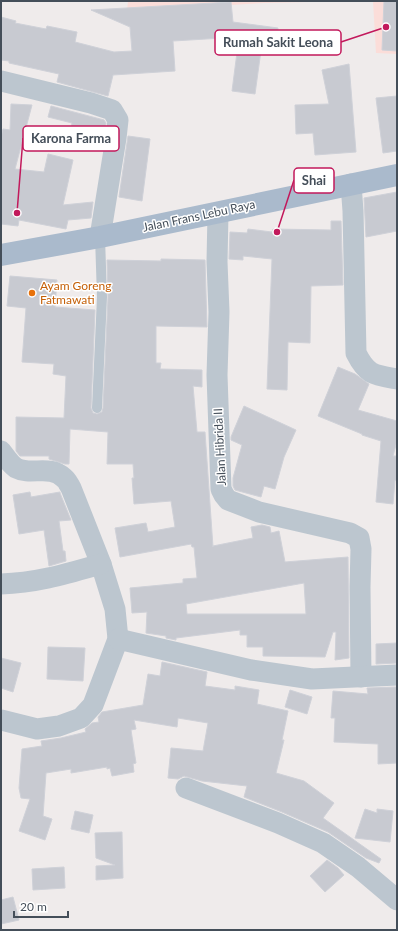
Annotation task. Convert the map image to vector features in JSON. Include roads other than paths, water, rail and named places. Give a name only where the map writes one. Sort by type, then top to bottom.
[{"type":"main road","name":"Jalan Frans Lebu Raya","points":[[1,255],[100,237],[397,175]]},
{"type":"street","points":[[1,81],[91,103],[112,110],[118,120],[117,132],[100,237]]},
{"type":"street","points":[[351,184],[356,353],[362,365],[376,375],[397,379]]},
{"type":"street","name":"Jalan Hibrida II","points":[[218,213],[217,262],[219,312],[217,375],[221,489],[224,496],[228,500],[259,512],[350,533],[359,538],[361,549],[360,588],[362,677]]},
{"type":"street","points":[[1,451],[16,468],[54,472],[64,477],[71,488],[101,564],[115,609],[118,638],[93,705],[81,718],[59,726],[37,729],[1,720]]},
{"type":"street","points":[[1,584],[51,579],[101,564]]},
{"type":"street","points":[[118,638],[251,670],[312,679],[397,674]]},
{"type":"street","points":[[186,788],[278,823],[323,843],[358,867],[397,900]]},
{"type":"lane","points":[[97,408],[102,297],[100,237]]},
{"type":"place","name":"Rumah Sakit Leona","points":[[386,27]]},
{"type":"place","name":"Karona Farma","points":[[17,213]]},
{"type":"place","name":"Shai","points":[[277,232]]},
{"type":"place","name":"Ayam Goreng Fatmawati","points":[[32,293]]}]
